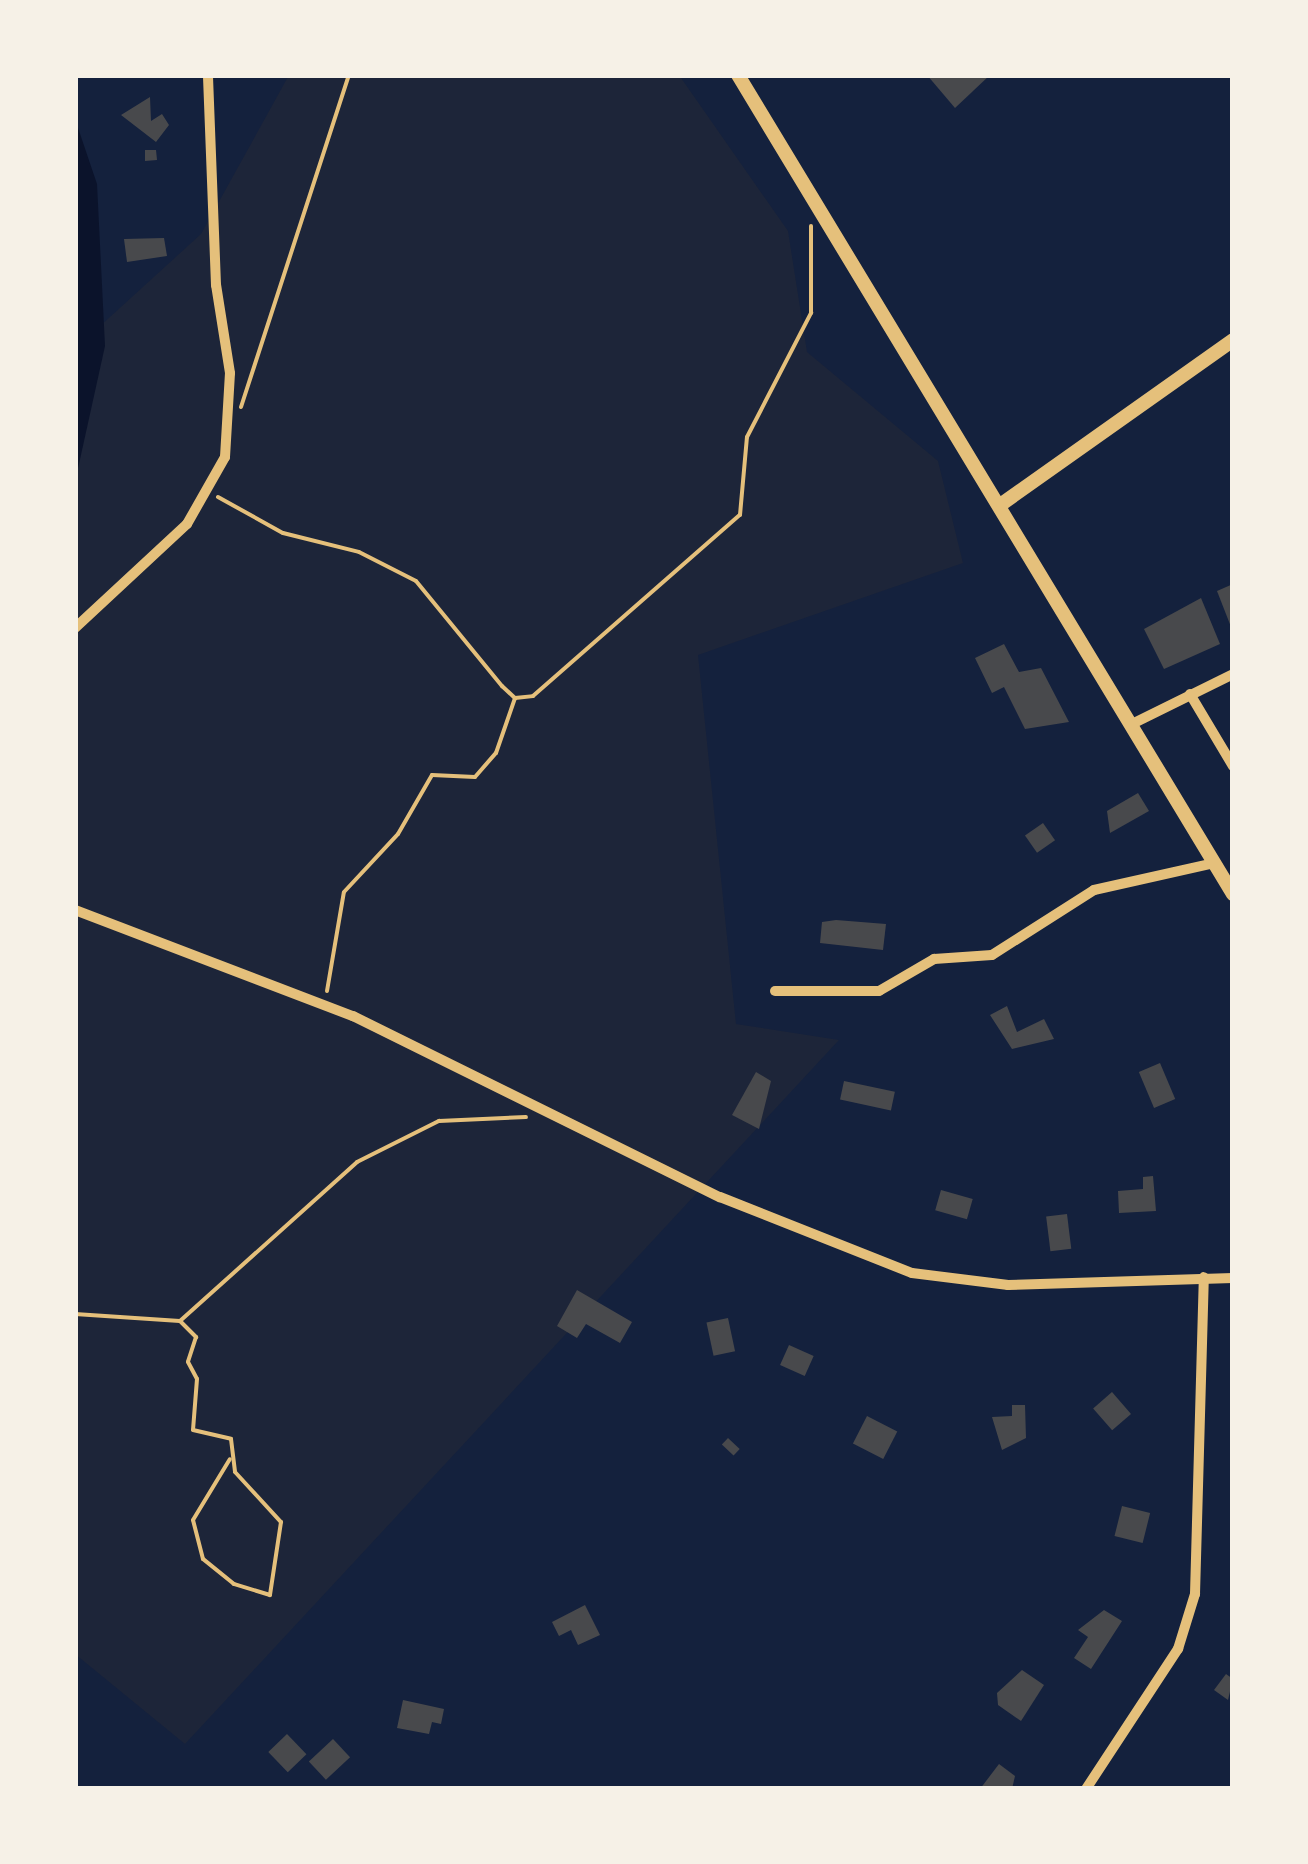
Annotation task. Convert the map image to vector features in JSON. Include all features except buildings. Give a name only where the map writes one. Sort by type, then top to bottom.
[{"type":"main road","points":[[738,75],[1003,502],[1233,894]]},
{"type":"main road","points":[[1003,502],[1233,340]]},
{"type":"street","points":[[75,628],[210,492],[228,428],[208,75]]},
{"type":"street","points":[[1132,724],[1233,674]]},
{"type":"street","points":[[1190,694],[1233,766]]},
{"type":"street","points":[[775,991],[878,991],[934,959],[992,955],[1094,890],[1215,863]]},
{"type":"street","points":[[75,910],[326,1006],[720,1197],[912,1274],[1008,1285],[1233,1278]]},
{"type":"street","points":[[1086,1789],[1178,1649],[1195,1594],[1204,1277]]},
{"type":"path","points":[[228,428],[260,366],[292,230],[349,75]]},
{"type":"path","points":[[515,698],[554,684],[740,515],[747,437],[812,314],[816,262],[805,186]]},
{"type":"path","points":[[210,492],[283,533],[359,552],[416,581],[515,698]]},
{"type":"path","points":[[326,1006],[344,892],[398,834],[432,775],[475,777],[496,753],[515,698]]},
{"type":"path","points":[[180,1322],[357,1162],[439,1121],[546,1119]]},
{"type":"path","points":[[75,1314],[180,1322],[196,1337],[188,1362],[196,1378],[193,1430],[231,1439],[230,1460],[194,1520],[204,1559],[234,1584],[270,1595],[281,1522],[230,1460]]},
{"type":"shaded area","points":[[289,75],[679,75],[788,231],[807,352],[938,461],[963,563],[698,655],[736,1024],[839,1040],[185,1744],[75,1654],[75,240],[99,327],[201,234]]},
{"type":"shaded area","points":[[75,119],[97,184],[105,346],[75,482]]}]
